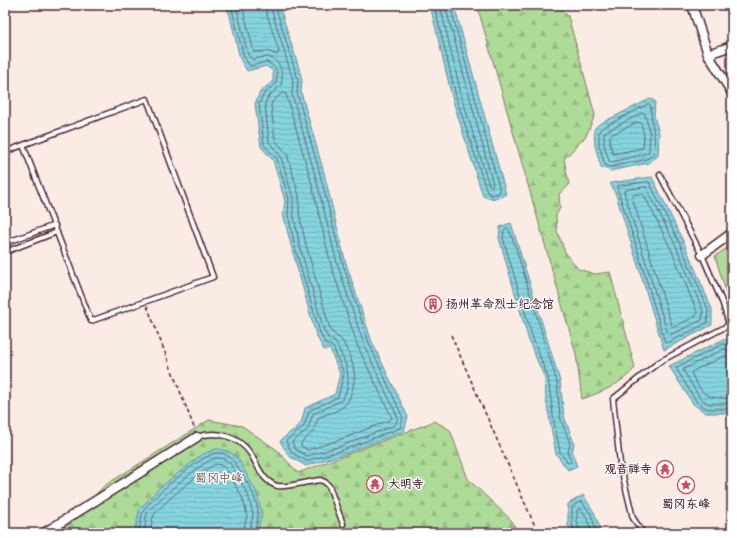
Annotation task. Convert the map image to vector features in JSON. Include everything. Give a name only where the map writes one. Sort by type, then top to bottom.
[{"type":"street","points":[[692,5],[708,54],[732,93]]},
{"type":"street","points":[[708,54],[732,46]]},
{"type":"street","points":[[702,255],[732,233]]},
{"type":"street","points":[[44,533],[197,437]]},
{"type":"lane","points":[[5,152],[23,145],[148,99],[213,277],[91,321],[23,145]]},
{"type":"lane","points":[[643,533],[633,518],[620,464],[613,399],[659,362],[731,327],[702,255],[660,174]]},
{"type":"lane","points":[[5,243],[55,225]]},
{"type":"lane","points":[[5,252],[57,232]]},
{"type":"lane","points":[[197,437],[216,434],[232,438],[240,443],[249,452],[261,473],[270,482],[278,486],[320,480],[325,482],[329,486],[343,524]]},
{"type":"path","points":[[145,301],[197,437]]},
{"type":"path","points":[[451,335],[538,533]]},
{"type":"green space","points":[[477,5],[557,5],[568,16],[595,115],[586,136],[564,159],[569,185],[559,194],[560,208],[556,215],[557,231],[565,252],[578,269],[595,274],[610,272],[635,368],[618,383],[582,399],[576,354]]},
{"type":"green space","points":[[732,245],[732,312],[715,256]]},
{"type":"green space","name":"蜀冈中峰","points":[[209,420],[242,426],[277,450],[298,473],[435,421],[450,430],[468,479],[512,521],[518,533],[59,533],[104,486]]},
{"type":"water","points":[[226,5],[279,5],[302,80],[301,92],[324,173],[345,260],[372,342],[408,417],[404,431],[344,454],[306,466],[289,456],[280,441],[301,423],[305,408],[335,394],[340,374],[330,349],[324,350],[316,335],[283,214],[285,201],[273,160],[261,147],[255,104],[260,92],[273,81],[273,71],[266,66],[247,71],[240,59]]},
{"type":"water","points":[[430,5],[454,5],[506,194],[500,197],[489,198],[483,196],[453,101]]},
{"type":"water","points":[[650,99],[655,101],[654,116],[659,133],[658,156],[649,163],[610,171],[601,167],[595,146],[594,129],[599,124]]},
{"type":"water","points":[[652,177],[684,243],[712,309],[712,325],[664,350],[616,195],[610,183]]},
{"type":"water","points":[[511,223],[560,381],[564,416],[574,443],[572,453],[577,466],[568,470],[556,454],[546,399],[545,379],[529,341],[499,238],[500,227]]},
{"type":"water","points":[[724,339],[732,342],[732,413],[706,413],[693,404],[669,366]]},
{"type":"water","points":[[218,449],[228,451],[237,457],[256,491],[262,514],[257,533],[116,533],[121,530],[134,530],[136,527],[139,510],[158,489],[200,456],[212,450]]},
{"type":"water","points":[[583,495],[594,512],[602,533],[572,533],[568,525],[568,504]]},
{"type":"place","name":"扬州革命烈士纪念馆","points":[[433,304]]},
{"type":"place","name":"观音禅寺","points":[[665,469]]},
{"type":"place","name":"大明寺","points":[[375,484]]},
{"type":"place","name":"蜀冈东峰","points":[[686,485]]}]
